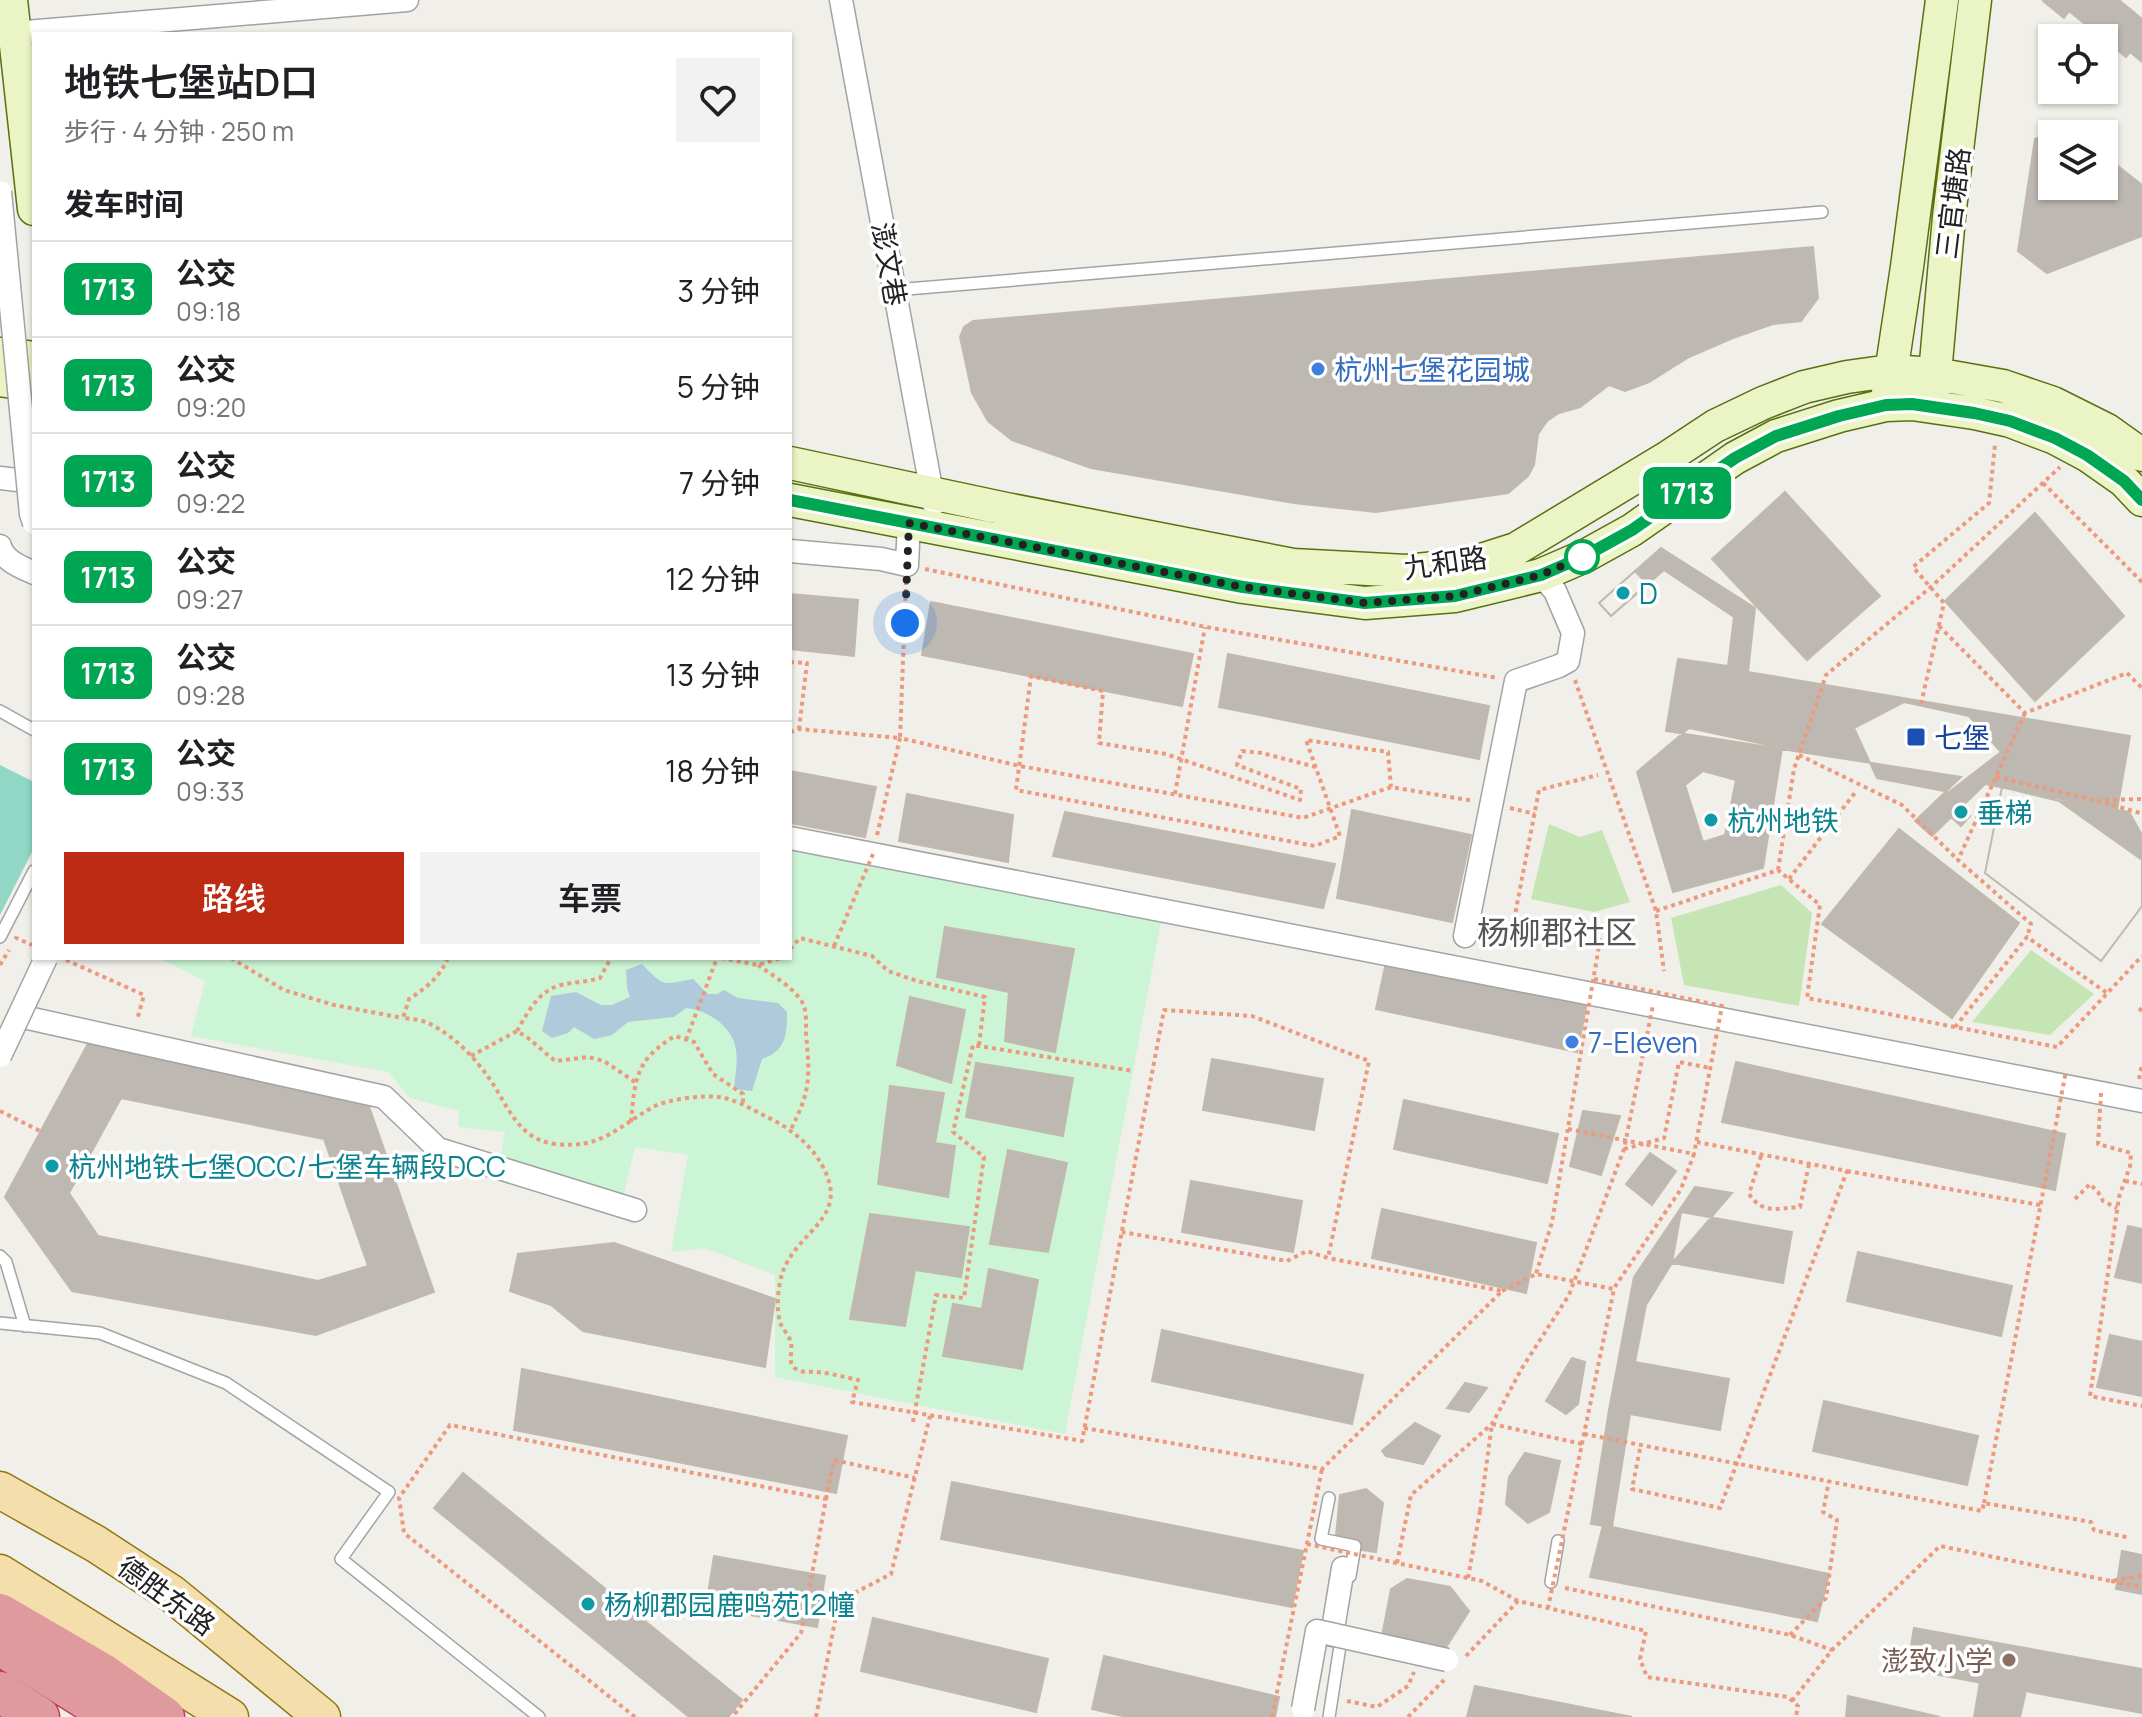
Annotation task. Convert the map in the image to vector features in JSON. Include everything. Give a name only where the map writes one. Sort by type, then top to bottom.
[{"type":"highway","points":[[0,1614],[103,1674],[164,1717]]},
{"type":"highway","points":[[0,1645],[115,1717]]},
{"type":"highway","points":[[0,1692],[39,1717]]},
{"type":"main road","name":"德胜东路","points":[[0,1490],[96,1544],[171,1593],[322,1717]]},
{"type":"main road","points":[[0,1573],[230,1717]]},
{"type":"street","points":[[11,0],[32,191]]},
{"type":"street","points":[[14,33],[407,0]]},
{"type":"street","name":"澎文巷","points":[[841,0],[932,492],[924,526],[907,565]]},
{"type":"street","name":"三官塘路","points":[[1886,405],[1942,0]]},
{"type":"street","name":"三官塘路","points":[[1931,407],[1949,217],[1975,0]]},
{"type":"street","points":[[0,192],[32,514]]},
{"type":"street","points":[[0,354],[32,358]]},
{"type":"street","name":"九和路","points":[[792,463],[1293,565],[1406,571],[1466,565],[1516,549],[1715,426],[1804,387],[1847,377],[1890,371],[1935,374],[2003,386],[2053,403],[2107,430],[2142,455]]},
{"type":"street","points":[[0,380],[32,385]]},
{"type":"street","name":"九和路","points":[[792,500],[1243,587],[1365,603],[1455,596],[1541,575],[1585,556],[1632,530],[1735,458],[1776,436],[1886,405],[1912,404],[2010,421],[2055,438],[2087,455],[2124,481],[2142,500]]},
{"type":"street","points":[[0,478],[32,482]]},
{"type":"street","points":[[0,546],[2,553],[32,572]]},
{"type":"street","points":[[792,551],[881,559],[907,565]]},
{"type":"street","points":[[1465,936],[1516,681],[1568,661],[1573,633],[1555,591],[1541,575]]},
{"type":"street","points":[[792,838],[1592,986],[1653,1005],[2064,1078],[2101,1093],[2140,1093]]},
{"type":"street","points":[[0,1056],[45,960]]},
{"type":"street","points":[[19,1016],[384,1097],[438,1149],[635,1210]]},
{"type":"street","points":[[1332,1635],[1343,1568]]},
{"type":"street","points":[[1303,1709],[1317,1631],[1421,1654],[1452,1665]]},
{"type":"lane","points":[[895,290],[1822,212]]},
{"type":"lane","points":[[0,711],[32,729]]},
{"type":"lane","points":[[0,937],[32,875]]},
{"type":"lane","points":[[0,1256],[6,1262],[25,1326]]},
{"type":"lane","points":[[0,1323],[100,1333],[226,1383],[389,1492],[341,1559],[539,1717]]},
{"type":"lane","points":[[1329,1498],[1321,1539],[1355,1546],[1329,1717]]},
{"type":"lane","points":[[1552,1584],[1558,1541]]},
{"type":"path","points":[[1921,704],[1944,603],[1913,567],[1989,503],[1995,442]]},
{"type":"path","points":[[1778,870],[1794,769],[1826,675],[1931,587],[2060,467]]},
{"type":"path","points":[[2043,483],[2142,582]]},
{"type":"path","points":[[834,946],[873,854],[900,738],[907,565],[1206,627],[1516,681]]},
{"type":"path","points":[[1939,626],[2025,713]]},
{"type":"path","points":[[1175,794],[1206,627]]},
{"type":"path","points":[[1568,661],[1656,911],[1664,971]]},
{"type":"path","points":[[792,662],[807,663],[799,729]]},
{"type":"path","points":[[1958,860],[2025,713],[2127,673],[2142,688]]},
{"type":"path","points":[[1316,767],[1242,751],[1237,765],[1301,789],[1300,800],[1166,754],[1099,743],[1103,691],[1031,676],[1016,790],[1315,846],[1340,836],[1316,767],[1306,740],[1388,752],[1391,787]]},
{"type":"path","points":[[792,731],[799,729],[900,738],[1020,766],[1303,818],[1391,787],[1491,804]]},
{"type":"path","points":[[1799,755],[1902,805],[1958,860],[2031,924],[2027,937],[1955,1027]]},
{"type":"path","points":[[1536,1274],[1552,1222],[1600,940],[1514,920],[1539,790],[1598,775]]},
{"type":"path","points":[[1996,777],[2099,801],[2142,816]]},
{"type":"path","points":[[1789,879],[1857,790]]},
{"type":"path","points":[[2099,801],[2142,799]]},
{"type":"path","points":[[1656,911],[1778,870]]},
{"type":"path","points":[[1778,870],[1820,905],[1807,998],[2057,1047],[2142,956]]},
{"type":"path","points":[[2027,937],[2107,993]]},
{"type":"path","points":[[0,965],[16,938],[32,945]]},
{"type":"path","points":[[792,947],[800,938],[834,946],[872,956],[888,971],[917,981],[985,997],[979,1045]]},
{"type":"path","points":[[66,960],[144,995],[137,1020]]},
{"type":"path","points":[[234,960],[284,990],[334,1005],[432,1024],[466,1050],[489,1078],[510,1115],[535,1138],[552,1143],[582,1145],[601,1140],[656,1105],[690,1098],[719,1097],[769,1117],[797,1135],[818,1157],[828,1176],[831,1206],[788,1261],[781,1276],[779,1320],[791,1342],[793,1366],[799,1371],[858,1380],[852,1402],[1082,1441],[1164,1010],[1252,1016],[1369,1061],[1328,1258]]},
{"type":"path","points":[[403,1018],[409,999],[427,988],[440,974],[447,960]]},
{"type":"path","points":[[471,1056],[517,1031],[532,1005],[546,992],[560,985],[600,978],[610,960]]},
{"type":"path","points":[[686,1040],[718,960]]},
{"type":"path","points":[[730,960],[758,965],[791,988],[804,1004],[809,1069],[807,1092],[790,1131]]},
{"type":"path","points":[[758,965],[774,960]]},
{"type":"path","points":[[1548,1608],[1614,1289],[1681,1189],[1697,1142],[1722,1006],[1592,986]]},
{"type":"path","points":[[1468,1578],[1492,1424],[1522,1368],[1569,1295],[1624,1149],[1653,1005]]},
{"type":"path","points":[[517,1031],[555,1061],[588,1057],[604,1061],[635,1082]]},
{"type":"path","points":[[631,1122],[638,1071],[650,1054],[675,1036],[694,1042],[713,1074],[743,1094],[743,1105]]},
{"type":"path","points":[[913,1422],[936,1295],[964,1298],[984,1157],[953,1132],[973,1045],[1133,1071]]},
{"type":"path","points":[[1624,1149],[1664,1138],[1679,1062],[1710,1068]]},
{"type":"path","points":[[2140,1093],[2142,1065]]},
{"type":"path","points":[[1584,1434],[1982,1511],[2064,1078]]},
{"type":"path","points":[[2101,1093],[2098,1144],[2131,1153],[2117,1208],[2090,1396],[2142,1406]]},
{"type":"path","points":[[0,1111],[40,1131]]},
{"type":"path","points":[[1568,1129],[1694,1154]]},
{"type":"path","points":[[1697,1142],[2040,1205]]},
{"type":"path","points":[[1761,1155],[1749,1194],[1757,1205],[1767,1209],[1800,1207],[1809,1164]]},
{"type":"path","points":[[1640,1449],[1632,1489],[1720,1508],[1847,1171]]},
{"type":"path","points":[[2125,1181],[2142,1184]]},
{"type":"path","points":[[2075,1199],[2090,1184],[2103,1201],[2117,1208]]},
{"type":"path","points":[[1122,1232],[1287,1261],[1307,1251],[1328,1258],[1502,1291]]},
{"type":"path","points":[[1272,1717],[1322,1469],[1502,1291],[1536,1274],[1614,1289]]},
{"type":"path","points":[[816,1717],[839,1601],[891,1574],[930,1416]]},
{"type":"path","points":[[1492,1424],[1582,1444]]},
{"type":"path","points":[[1397,1563],[1411,1495],[1492,1424]]},
{"type":"path","points":[[635,1717],[404,1533],[399,1498],[450,1425],[826,1499]]},
{"type":"path","points":[[1084,1428],[1322,1469]]},
{"type":"path","points":[[732,1717],[801,1633],[834,1460],[915,1478]]},
{"type":"path","points":[[1790,1635],[1826,1598],[1837,1520],[1823,1512],[1829,1481]]},
{"type":"path","points":[[1984,1503],[2091,1522],[2094,1530],[2130,1538]]},
{"type":"path","points":[[1307,1544],[1482,1581],[1518,1601],[1646,1631],[1640,1659],[1647,1677],[1788,1697],[1798,1706],[1796,1717]]},
{"type":"path","points":[[1792,1701],[1832,1650],[1940,1546],[2142,1587]]},
{"type":"path","points":[[2111,1581],[2142,1576]]},
{"type":"path","points":[[1552,1584],[1790,1635],[1832,1650]]},
{"type":"path","points":[[1408,1717],[1452,1665],[1518,1601]]},
{"type":"path","points":[[1343,1709],[1346,1701],[1377,1707],[1408,1686],[1421,1654]]},
{"type":"green space","points":[[0,765],[32,781],[32,852],[0,915]]},
{"type":"green space","points":[[1549,824],[1580,837],[1602,830],[1630,902],[1594,912],[1531,899]]},
{"type":"green space","points":[[792,850],[1161,922],[1065,1434],[775,1377],[775,1275],[704,1248],[671,1252],[688,1155],[635,1147],[624,1194],[500,1162],[505,1132],[458,1127],[459,1111],[410,1098],[388,1072],[191,1036],[205,981],[163,960],[792,960]]},
{"type":"green space","points":[[1781,885],[1812,913],[1799,1006],[1684,985],[1671,918]]},
{"type":"green space","points":[[2031,950],[2094,994],[2050,1035],[1972,1022]]},
{"type":"water","points":[[642,964],[664,982],[693,979],[708,994],[724,990],[738,998],[778,1003],[787,1012],[784,1041],[776,1052],[762,1059],[752,1091],[734,1089],[737,1055],[730,1034],[718,1021],[694,1009],[686,1008],[674,1017],[628,1022],[612,1035],[594,1039],[574,1027],[568,1033],[552,1038],[542,1031],[551,996],[576,992],[601,1005],[612,1005],[630,997],[626,970]]},
{"type":"building","points":[[2119,0],[2142,19],[2142,62],[2130,52],[2126,57],[2118,51],[2118,24],[2085,24],[2069,11],[2064,18],[2043,1]]},
{"type":"building","points":[[2038,138],[2038,200],[2118,200],[2118,166],[2142,185],[2142,236],[2047,273],[2018,251],[2035,139]]},
{"type":"building","name":"杭州七堡花园城","points":[[1813,247],[1818,298],[1801,321],[1773,324],[1733,338],[1689,357],[1649,382],[1625,391],[1609,385],[1580,407],[1559,413],[1547,421],[1538,434],[1534,465],[1528,476],[1508,493],[1376,512],[1294,503],[1091,468],[1012,440],[988,421],[972,393],[960,337],[964,327],[973,321]]},
{"type":"building","points":[[1785,492],[1880,596],[1807,660],[1712,559]]},
{"type":"building","points":[[2035,513],[2124,616],[2035,701],[1945,601]]},
{"type":"building","name":"七堡","points":[[1661,548],[1755,608],[1748,672],[2130,736],[2117,810],[1985,784],[1932,836],[1915,821],[1961,777],[1666,731],[1678,659],[1728,666],[1734,617],[1664,570],[1611,616],[1599,603]]},
{"type":"building","name":"D","points":[[1635,571],[1647,584],[1611,616],[1599,603]]},
{"type":"building","points":[[792,594],[858,600],[854,656],[792,649]]},
{"type":"building","points":[[931,602],[1193,654],[1182,706],[922,655]]},
{"type":"building","points":[[1228,654],[1489,706],[1479,759],[1219,707]]},
{"type":"building","points":[[1904,702],[1969,716],[2001,752],[1949,792],[1877,778],[1854,728]]},
{"type":"building","name":"杭州地铁","points":[[1689,728],[1782,748],[1763,868],[1673,892],[1637,772]]},
{"type":"building","points":[[792,771],[876,787],[865,837],[792,823]]},
{"type":"building","points":[[1703,771],[1736,780],[1725,835],[1703,842],[1685,785]]},
{"type":"building","points":[[2002,787],[2059,801],[2142,860],[2142,906],[2101,961],[1985,873]]},
{"type":"building","points":[[2002,787],[2059,801],[2129,812],[2142,835],[2142,906],[2101,961],[1985,873]]},
{"type":"building","points":[[907,794],[1013,815],[1008,862],[899,841]]},
{"type":"building","name":"垂梯","points":[[1960,807],[1970,816],[1961,826],[1951,817]]},
{"type":"building","points":[[1352,810],[1471,835],[1452,922],[1337,898]]},
{"type":"building","points":[[1065,812],[1335,864],[1323,908],[1053,856]]},
{"type":"building","points":[[1899,829],[2019,923],[1952,1018],[1822,924]]},
{"type":"building","points":[[945,927],[1074,949],[1055,1052],[1005,1041],[1009,992],[937,977]]},
{"type":"building","points":[[1387,958],[1587,1003],[1577,1052],[1376,1009]]},
{"type":"building","points":[[910,997],[965,1010],[951,1083],[897,1065]]},
{"type":"building","name":"杭州地铁七堡OCC/七堡车辆段DCC","points":[[91,1038],[364,1092],[434,1292],[316,1335],[72,1291],[5,1197]],"holes":[[[121,1098],[324,1139],[368,1266],[318,1281],[98,1236],[69,1193]]]},
{"type":"building","points":[[1212,1059],[1323,1079],[1314,1130],[1203,1110]]},
{"type":"building","points":[[1736,1062],[2065,1134],[2055,1190],[1722,1122]]},
{"type":"building","points":[[976,1063],[1073,1078],[1063,1136],[966,1117]]},
{"type":"building","points":[[890,1086],[944,1093],[935,1143],[955,1146],[948,1197],[878,1184]]},
{"type":"building","points":[[1404,1100],[1558,1134],[1547,1183],[1394,1149]]},
{"type":"building","points":[[1583,1111],[1620,1116],[1601,1175],[1570,1166]]},
{"type":"building","points":[[1008,1150],[1067,1163],[1048,1252],[990,1244]]},
{"type":"building","points":[[1650,1153],[1676,1171],[1652,1205],[1626,1184]]},
{"type":"building","points":[[1191,1181],[1302,1201],[1293,1252],[1182,1232]]},
{"type":"building","points":[[1695,1187],[1732,1193],[1672,1263],[1646,1305],[1635,1362],[1729,1379],[1720,1430],[1630,1414],[1612,1527],[1591,1524],[1634,1277]]},
{"type":"building","points":[[1382,1209],[1536,1243],[1526,1293],[1372,1258]]},
{"type":"building","points":[[1681,1212],[1792,1232],[1783,1283],[1672,1263]]},
{"type":"building","points":[[870,1214],[969,1227],[961,1277],[915,1270],[905,1326],[850,1319]]},
{"type":"building","points":[[2128,1226],[2142,1229],[2142,1283],[2115,1277]]},
{"type":"building","points":[[614,1243],[775,1299],[765,1367],[583,1331],[551,1305],[510,1291],[518,1254]]},
{"type":"building","points":[[1858,1252],[2012,1286],[2001,1336],[1847,1301]]},
{"type":"building","points":[[989,1269],[1038,1280],[1022,1369],[943,1356],[953,1304],[982,1309]]},
{"type":"building","points":[[1162,1330],[1363,1375],[1352,1424],[1152,1381]]},
{"type":"building","points":[[2110,1335],[2142,1342],[2142,1396],[2097,1387]]},
{"type":"building","points":[[1572,1358],[1585,1362],[1578,1404],[1566,1414],[1546,1401]]},
{"type":"building","points":[[522,1369],[847,1436],[836,1493],[514,1430]]},
{"type":"building","points":[[1465,1383],[1487,1388],[1469,1412],[1447,1408]]},
{"type":"building","points":[[1824,1401],[1978,1436],[1967,1485],[1813,1451]]},
{"type":"building","points":[[1415,1423],[1440,1436],[1423,1464],[1386,1456],[1382,1451]]},
{"type":"building","points":[[1525,1453],[1560,1461],[1549,1512],[1528,1523],[1506,1504],[1509,1477]]},
{"type":"building","name":"杨柳郡园鹿鸣苑12幢","points":[[463,1473],[742,1700],[728,1717],[689,1717],[434,1508]]},
{"type":"building","points":[[952,1482],[1303,1551],[1292,1607],[941,1539]]},
{"type":"building","points":[[1366,1489],[1383,1503],[1376,1552],[1335,1546],[1340,1495]]},
{"type":"building","points":[[1603,1525],[1829,1574],[1817,1621],[1590,1577]]},
{"type":"building","points":[[2122,1551],[2142,1555],[2142,1594],[2116,1589]]},
{"type":"building","points":[[714,1556],[825,1576],[817,1627],[706,1607]]},
{"type":"building","points":[[1407,1579],[1450,1587],[1469,1611],[1445,1649],[1382,1636],[1391,1589]]},
{"type":"building","points":[[873,1618],[1048,1659],[1036,1712],[861,1671]]},
{"type":"building","points":[[1914,1628],[2142,1669],[2142,1713],[1907,1669]]},
{"type":"building","points":[[1104,1656],[1279,1697],[1275,1717],[1127,1717],[1092,1709]]},
{"type":"building","points":[[1980,1682],[2026,1691],[2020,1717],[1974,1717]]},
{"type":"building","points":[[1475,1686],[1632,1717],[1467,1717]]},
{"type":"building","points":[[1848,1696],[1940,1717],[1846,1717]]},
{"type":"bus line","name":"1713","points":[[792,500],[1243,587],[1365,603],[1455,596],[1541,575],[1585,556],[1632,530],[1735,458],[1776,436],[1886,405],[1912,404],[2010,421],[2055,438],[2087,455],[2124,481],[2142,500]]},
{"type":"place","name":"杭州七堡花园城","points":[[1318,369]]},
{"type":"place","name":"D","points":[[1623,593]]},
{"type":"place","name":"七堡","points":[[1916,737]]},
{"type":"place","name":"垂梯","points":[[1961,812]]},
{"type":"place","name":"杭州地铁","points":[[1711,820]]},
{"type":"place","name":"7-Eleven","points":[[1572,1042]]},
{"type":"place","name":"杭州地铁七堡OCC/七堡车辆段DCC","points":[[52,1166]]},
{"type":"place","name":"杨柳郡园鹿鸣苑12幢","points":[[588,1604]]},
{"type":"place","name":"澎致小学","points":[[2009,1660]]},
{"type":"district","name":"杨柳郡社区","points":[[1557,932]]},
{"type":"route","points":[[905,623],[909,523],[1243,587],[1365,603],[1455,596],[1541,575],[1585,556],[1582,557]]}]
